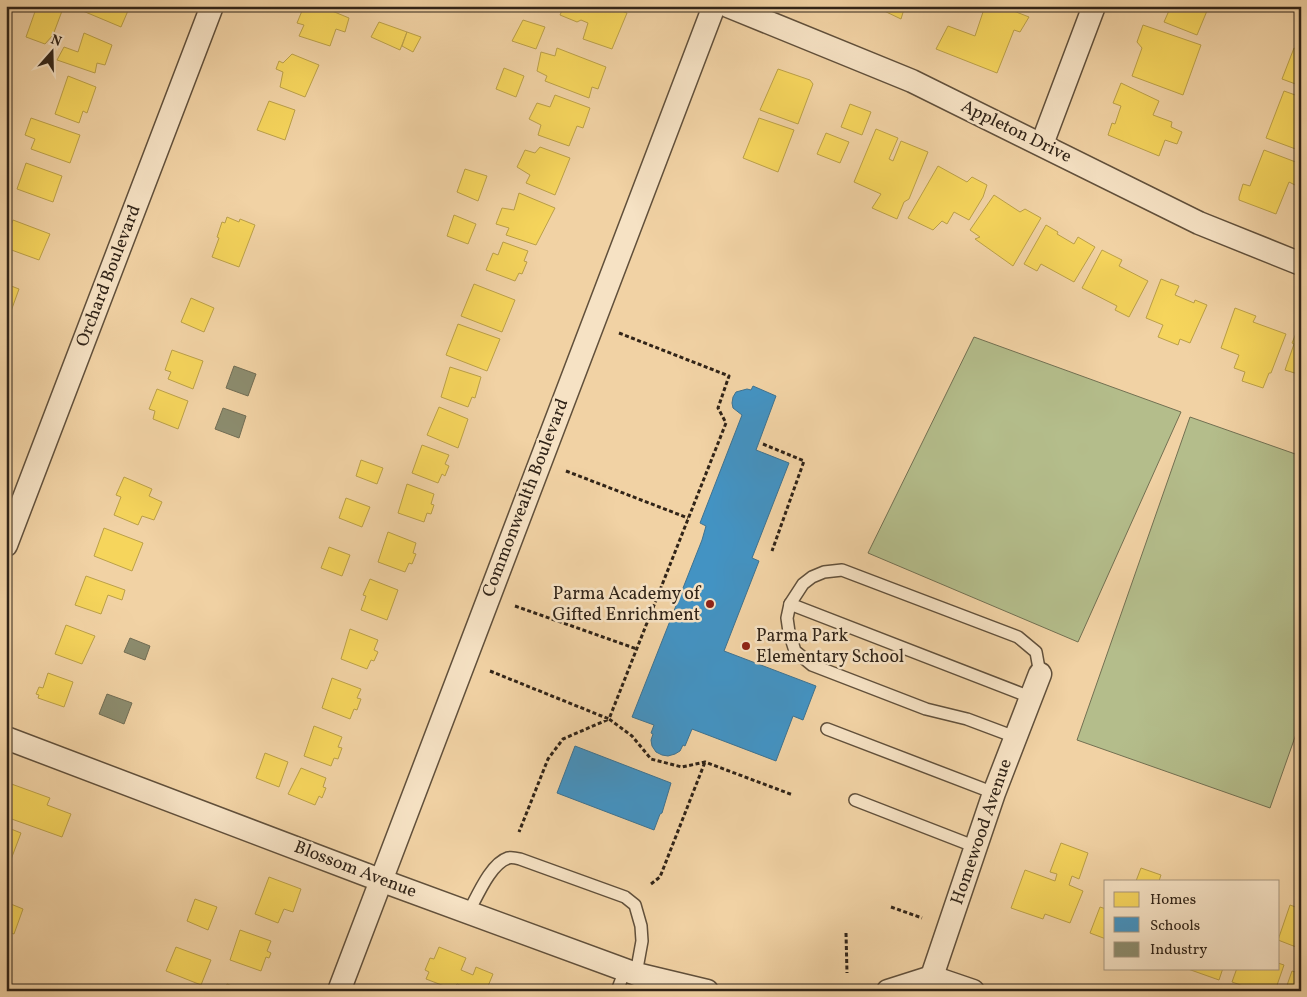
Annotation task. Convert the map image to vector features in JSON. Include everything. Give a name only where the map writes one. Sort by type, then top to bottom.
[{"type":"street","name":"Orchard Boulevard","points":[[6,545],[212,6]]},
{"type":"street","name":"Commonwealth Boulevard","points":[[339,991],[714,6]]},
{"type":"street","name":"Appleton Drive","points":[[728,6],[912,81],[1199,223],[1301,264]]},
{"type":"street","points":[[1042,144],[1094,6]]},
{"type":"street","name":"Homewood Avenue","points":[[930,984],[994,793],[1040,674]]},
{"type":"street","name":"Blossom Avenue","points":[[6,738],[380,880],[630,972],[707,991]]},
{"type":"street","points":[[888,991],[930,984],[973,991]]},
{"type":"lane","points":[[1015,737],[967,719],[926,709],[812,665],[795,651],[787,618],[790,604],[803,584],[812,577],[824,572],[842,570],[1018,637],[1036,652],[1040,674]]},
{"type":"lane","points":[[790,604],[1030,698]]},
{"type":"lane","points":[[827,728],[994,793]]},
{"type":"lane","points":[[855,800],[976,847]]},
{"type":"lane","points":[[468,913],[482,886],[498,864],[509,858],[520,859],[625,897],[635,905],[641,926],[642,941],[630,972],[617,991]]},
{"type":"path","points":[[519,832],[548,759],[563,739],[609,719],[726,423],[718,408],[729,376],[619,333]]},
{"type":"path","points":[[763,444],[804,461],[772,551]]},
{"type":"path","points":[[566,471],[688,518]]},
{"type":"path","points":[[515,606],[637,649]]},
{"type":"path","points":[[490,671],[609,719],[632,736],[651,759],[682,767],[705,762],[793,795]]},
{"type":"path","points":[[650,884],[660,877],[705,762]]},
{"type":"path","points":[[891,908],[922,918]]},
{"type":"path","points":[[846,933],[847,973]]},
{"type":"green space","points":[[974,337],[1181,412],[1078,642],[868,553]]},
{"type":"green space","points":[[1190,417],[1301,456],[1301,720],[1270,808],[1077,740]]},
{"type":"building: Homes","points":[[37,6],[46,6],[62,11],[53,35],[45,44],[26,37]]},
{"type":"building: Homes","points":[[71,6],[130,6],[121,27]]},
{"type":"building: Homes","points":[[304,6],[320,6],[349,18],[345,32],[336,29],[330,46],[299,36],[304,25],[297,23]]},
{"type":"building: Homes","points":[[564,6],[609,6],[627,13],[612,49],[583,39],[588,23],[581,20],[577,22],[560,15]]},
{"type":"building: Homes","points":[[881,6],[905,6],[901,19],[880,9]]},
{"type":"building: Homes","points":[[985,6],[1001,6],[1029,17],[1020,32],[1014,30],[997,73],[936,49],[948,26],[975,36]]},
{"type":"building: Homes","points":[[1171,6],[1209,6],[1197,35],[1164,22]]},
{"type":"building: Homes","points":[[523,20],[545,27],[536,49],[512,41]]},
{"type":"building: Homes","points":[[379,22],[407,32],[400,50],[371,37]]},
{"type":"building: Homes","points":[[1143,25],[1201,45],[1183,95],[1132,76],[1142,48],[1137,42]]},
{"type":"building: Homes","points":[[407,32],[421,37],[413,52],[402,46]]},
{"type":"building: Homes","points":[[84,33],[112,45],[105,65],[97,63],[95,73],[57,60],[64,47],[78,52]]},
{"type":"building: Homes","points":[[557,48],[606,67],[598,89],[592,87],[589,98],[545,81],[547,76],[537,71],[541,52],[555,56]]},
{"type":"building: Homes","points":[[1294,48],[1301,51],[1301,86],[1282,79]]},
{"type":"building: Homes","points":[[292,54],[319,65],[305,97],[280,87],[283,72],[276,69],[279,61],[283,63]]},
{"type":"building: Homes","points":[[504,68],[524,76],[516,97],[496,89]]},
{"type":"building: Homes","points":[[778,69],[810,80],[813,84],[798,124],[760,110]]},
{"type":"building: Homes","points":[[68,76],[96,87],[87,113],[83,111],[79,123],[55,114]]},
{"type":"building: Homes","points":[[1121,83],[1159,101],[1153,115],[1172,122],[1171,127],[1182,132],[1177,144],[1165,140],[1159,156],[1108,135],[1112,123],[1115,124],[1121,106],[1113,103]]},
{"type":"building: Homes","points":[[1284,91],[1301,97],[1301,151],[1266,138]]},
{"type":"building: Homes","points":[[555,95],[590,108],[583,128],[577,126],[569,146],[538,135],[541,125],[529,119],[537,103],[550,107]]},
{"type":"building: Homes","points":[[269,101],[295,110],[285,140],[257,130]]},
{"type":"building: Homes","points":[[850,104],[871,112],[862,135],[841,127]]},
{"type":"building: Homes","points":[[31,118],[80,135],[70,163],[31,149],[35,139],[25,135]]},
{"type":"building: Homes","points":[[759,118],[794,130],[778,172],[743,158]]},
{"type":"building: Homes","points":[[876,129],[898,138],[889,159],[893,161],[901,141],[928,152],[909,199],[904,202],[897,219],[872,208],[881,194],[854,182]]},
{"type":"building: Homes","points":[[826,133],[849,142],[840,163],[817,154]]},
{"type":"building: Homes","points":[[540,147],[570,158],[555,195],[526,183],[530,175],[517,167],[525,150],[535,153]]},
{"type":"building: Homes","points":[[1264,150],[1301,164],[1301,170],[1295,185],[1289,182],[1276,214],[1239,200],[1243,184],[1250,186]]},
{"type":"building: Homes","points":[[26,163],[62,176],[53,202],[17,189]]},
{"type":"building: Homes","points":[[938,166],[967,182],[972,177],[987,185],[983,197],[969,220],[954,212],[947,224],[942,221],[933,230],[908,218]]},
{"type":"building: Homes","points":[[465,169],[487,176],[478,201],[457,192]]},
{"type":"building: Homes","points":[[519,193],[555,208],[536,245],[506,235],[509,228],[496,224],[502,208],[514,210]]},
{"type":"building: Homes","points":[[994,195],[1020,212],[1025,209],[1041,218],[1013,266],[975,239],[980,237],[970,230]]},
{"type":"building: Homes","points":[[454,215],[476,224],[468,244],[447,236]]},
{"type":"building: Homes","points":[[227,217],[239,222],[240,219],[255,225],[239,267],[212,257],[219,238],[217,237],[222,222],[225,223]]},
{"type":"building: Homes","points":[[13,220],[50,234],[39,260],[6,248],[6,238]]},
{"type":"building: Homes","points":[[1046,225],[1074,244],[1078,237],[1095,247],[1074,282],[1041,264],[1037,271],[1024,264]]},
{"type":"building: Homes","points":[[503,242],[528,251],[524,261],[527,262],[522,274],[519,273],[515,281],[486,270],[493,253],[498,255]]},
{"type":"building: Homes","points":[[1102,250],[1122,260],[1119,266],[1148,281],[1129,317],[1115,310],[1117,306],[1082,288]]},
{"type":"building: Homes","points":[[1161,279],[1179,286],[1175,295],[1194,303],[1195,300],[1207,305],[1190,343],[1180,339],[1178,345],[1158,337],[1163,325],[1146,318]]},
{"type":"building: Homes","points":[[6,284],[19,289],[10,314],[6,312]]},
{"type":"building: Homes","points":[[474,284],[515,300],[502,332],[461,316]]},
{"type":"building: Homes","points":[[191,298],[214,308],[204,332],[181,322]]},
{"type":"building: Homes","points":[[1235,308],[1256,316],[1253,322],[1286,334],[1263,388],[1242,381],[1245,372],[1234,368],[1239,355],[1221,348]]},
{"type":"building: Homes","points":[[458,324],[500,339],[487,371],[446,355]]},
{"type":"building: Homes","points":[[1297,331],[1301,333],[1301,375],[1285,370]]},
{"type":"building: Homes","points":[[172,350],[203,361],[193,389],[168,379],[171,372],[165,370]]},
{"type":"building: Homes","points":[[450,367],[481,377],[475,398],[472,397],[468,407],[441,397]]},
{"type":"building: Homes","points":[[157,389],[188,401],[178,429],[153,419],[155,411],[149,409]]},
{"type":"building: Homes","points":[[439,407],[468,419],[458,448],[427,435]]},
{"type":"building: Homes","points":[[422,445],[449,455],[445,464],[449,466],[445,476],[442,474],[438,483],[412,473]]},
{"type":"building: Homes","points":[[361,460],[383,468],[377,484],[356,476]]},
{"type":"building: Homes","points":[[124,477],[152,489],[149,496],[162,502],[154,520],[142,516],[138,525],[114,515],[121,497],[116,495]]},
{"type":"building: Homes","points":[[407,484],[434,494],[431,504],[434,505],[431,514],[427,513],[424,522],[398,513]]},
{"type":"building: Homes","points":[[346,498],[370,507],[362,527],[339,518]]},
{"type":"building: Homes","points":[[104,528],[143,543],[132,571],[94,556]]},
{"type":"building: Homes","points":[[388,532],[416,543],[413,553],[416,554],[412,564],[409,563],[405,572],[378,562]]},
{"type":"building: Homes","points":[[329,547],[350,555],[342,576],[321,568]]},
{"type":"building: Homes","points":[[86,576],[125,590],[122,600],[108,595],[101,614],[75,605]]},
{"type":"building: Homes","points":[[370,579],[398,590],[387,620],[361,610],[366,596],[363,595]]},
{"type":"building: Homes","points":[[66,625],[95,636],[82,664],[55,654]]},
{"type":"building: Homes","points":[[350,629],[378,640],[374,650],[378,652],[374,661],[371,660],[367,669],[341,659]]},
{"type":"building: Homes","points":[[48,673],[73,682],[64,707],[38,698],[39,695],[36,694],[39,687],[43,688]]},
{"type":"building: Homes","points":[[332,678],[361,689],[357,698],[361,699],[357,710],[354,709],[350,719],[322,708]]},
{"type":"building: Homes","points":[[314,726],[342,737],[338,747],[342,748],[338,759],[334,758],[331,766],[304,756]]},
{"type":"building: Homes","points":[[265,753],[288,762],[279,787],[256,778]]},
{"type":"building: Homes","points":[[301,768],[326,778],[323,787],[326,788],[322,798],[319,796],[315,805],[288,794]]},
{"type":"building: Homes","points":[[6,782],[50,798],[47,805],[71,814],[62,837],[6,817]]},
{"type":"building: Homes","points":[[6,827],[21,833],[7,870],[6,869]]},
{"type":"building: Homes","points":[[1061,843],[1088,853],[1079,879],[1072,876],[1069,885],[1083,891],[1070,923],[1045,914],[1043,919],[1011,908],[1025,870],[1055,881],[1057,874],[1050,872]]},
{"type":"building: Homes","points":[[1141,868],[1161,875],[1159,880],[1136,880]]},
{"type":"building: Homes","points":[[269,877],[301,889],[293,912],[284,909],[278,923],[255,914]]},
{"type":"building: Homes","points":[[195,899],[217,907],[208,930],[187,921]]},
{"type":"building: Homes","points":[[6,902],[23,909],[14,934],[6,931]]},
{"type":"building: Homes","points":[[1290,905],[1301,909],[1301,935],[1296,947],[1280,941],[1280,934]]},
{"type":"building: Homes","points":[[1100,907],[1104,908],[1104,938],[1090,933]]},
{"type":"building: Homes","points":[[240,930],[271,941],[267,951],[271,953],[269,958],[266,957],[261,971],[230,960]]},
{"type":"building: Homes","points":[[176,947],[211,960],[201,985],[166,971]]},
{"type":"building: Homes","points":[[439,947],[466,958],[461,970],[473,975],[476,967],[493,974],[486,991],[474,991],[457,984],[452,989],[426,979],[429,972],[425,970],[430,958],[434,959]]},
{"type":"building: Homes","points":[[1280,964],[1284,965],[1275,991],[1248,991],[1249,988],[1232,982],[1236,970],[1280,970]]},
{"type":"building: Homes","points":[[1191,970],[1222,970],[1219,980]]},
{"type":"building: Homes","points":[[1292,971],[1301,974],[1301,991],[1285,991]]},
{"type":"building: Homes","points":[[227,984],[244,991],[224,991]]},
{"type":"building: Schools","name":"Parma Academy of Gifted Enrichment","points":[[753,386],[776,396],[756,450],[789,463],[752,558],[759,561],[724,651],[816,686],[803,720],[793,716],[776,761],[692,729],[685,746],[683,745],[680,751],[668,756],[662,755],[656,752],[652,746],[653,734],[651,733],[654,725],[632,717],[702,540],[706,526],[700,523],[742,415],[733,408],[733,397],[736,392],[747,389],[751,390]]},
{"type":"building: Schools","points":[[575,746],[671,783],[662,813],[654,830],[557,793]]},
{"type":"building: Industry","points":[[234,366],[256,374],[248,396],[226,388]]},
{"type":"building: Industry","points":[[223,408],[246,416],[239,438],[215,429]]},
{"type":"building: Industry","points":[[130,638],[150,646],[145,660],[124,652]]},
{"type":"building: Industry","points":[[107,694],[132,703],[124,724],[99,714]]},
{"type":"place","name":"Parma Academy of Gifted Enrichment","points":[[710,604]]},
{"type":"place","name":"Parma Park Elementary School","points":[[746,646]]}]
